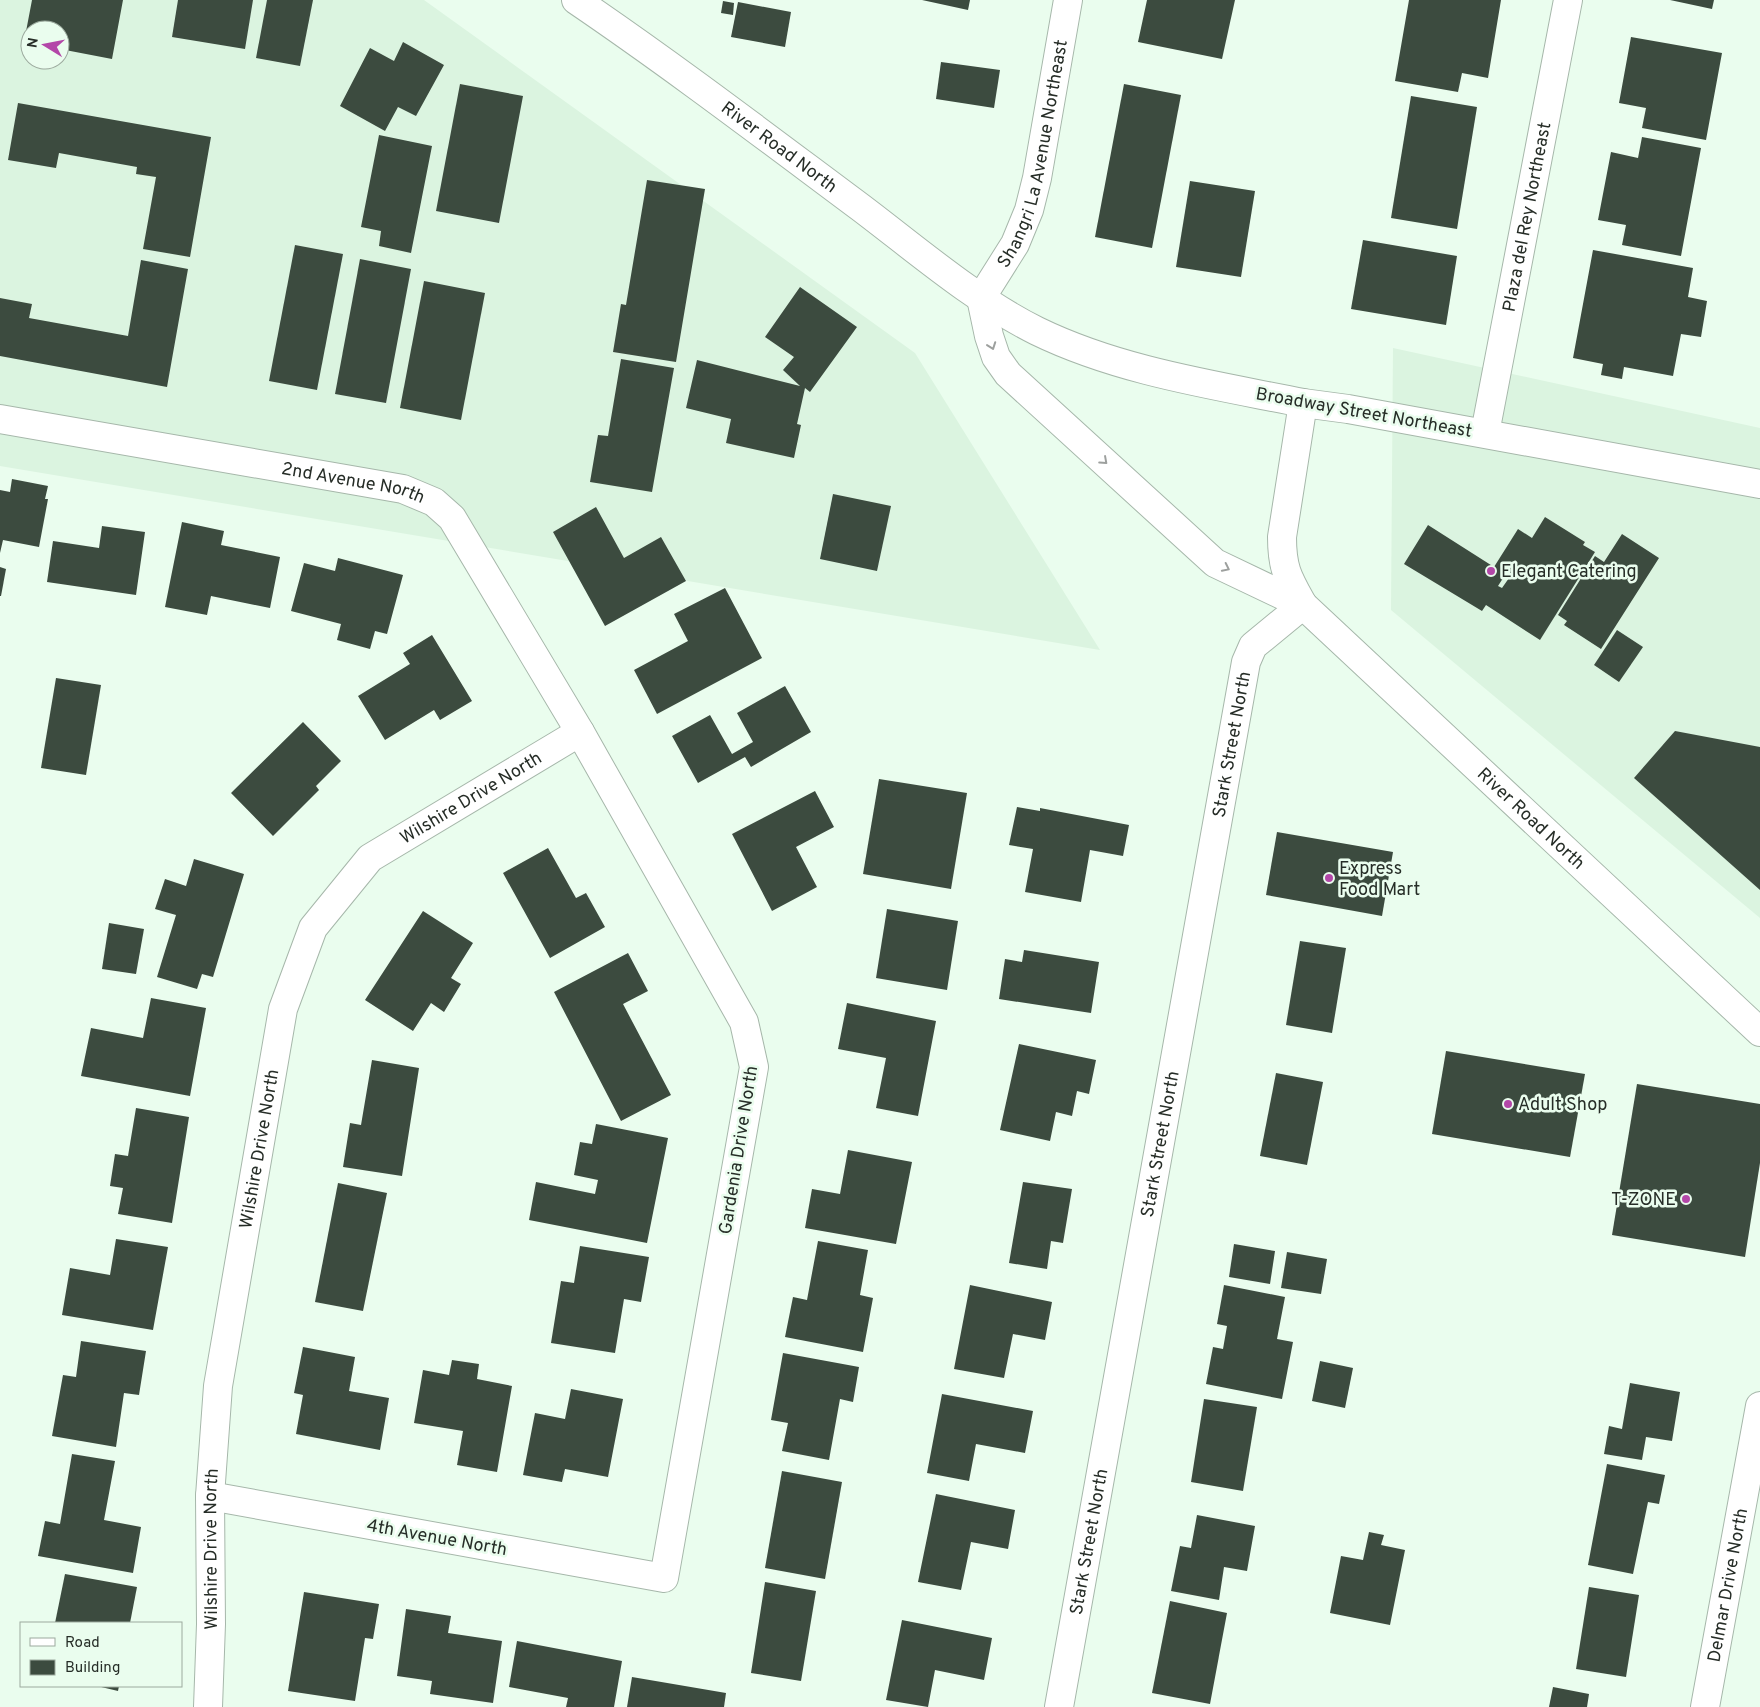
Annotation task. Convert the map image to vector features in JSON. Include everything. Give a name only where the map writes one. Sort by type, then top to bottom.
[{"type":"street","name":"River Road North","points":[[576,0],[709,94],[980,298]]},
{"type":"street","name":"Shangri La Avenue Northeast","points":[[980,298],[1015,244],[1029,210],[1068,0]]},
{"type":"street","name":"Plaza del Rey Northeast","points":[[1485,433],[1568,0]]},
{"type":"street","name":"Broadway Street Northeast","points":[[980,298],[1036,330],[1073,347],[1107,359],[1190,380],[1302,403],[1348,409],[1485,433],[1760,484]]},
{"type":"street","points":[[980,298],[996,357],[1008,374],[1215,563],[1304,605]]},
{"type":"street","points":[[1302,403],[1282,537],[1282,557],[1288,577],[1304,605]]},
{"type":"street","name":"2nd Avenue North","points":[[0,419],[403,489],[434,502],[452,518],[580,732]]},
{"type":"street","name":"River Road North","points":[[1304,605],[1760,1032]]},
{"type":"street","name":"Stark Street North","points":[[1058,1707],[1246,662],[1253,646],[1304,605]]},
{"type":"street","name":"Wilshire Drive North","points":[[208,1707],[211,1624],[210,1496],[218,1386],[283,1010],[313,928],[370,858],[580,732]]},
{"type":"street","name":"Gardenia Drive North","points":[[580,732],[744,1022],[754,1067],[664,1578]]},
{"type":"street","name":"Delmar Drive North","points":[[1706,1707],[1760,1406]]},
{"type":"street","name":"4th Avenue North","points":[[210,1496],[664,1578]]},
{"type":"shaded area","points":[[0,0],[424,0],[915,353],[1100,650],[0,466]]},
{"type":"shaded area","points":[[1393,348],[1760,428],[1760,918],[1391,610]]},
{"type":"building","points":[[32,0],[123,0],[112,59],[70,51],[70,20],[28,20]]},
{"type":"building","points":[[178,0],[253,0],[245,49],[172,37]]},
{"type":"building","points":[[267,0],[313,0],[300,66],[256,58]]},
{"type":"building","points":[[922,0],[970,0],[968,10]]},
{"type":"building","points":[[1147,0],[1235,0],[1222,59],[1138,42]]},
{"type":"building","points":[[1409,0],[1501,0],[1488,78],[1462,73],[1458,92],[1395,81]]},
{"type":"building","points":[[1670,0],[1714,0],[1712,9]]},
{"type":"building","points":[[723,1],[734,3],[733,15],[721,13]]},
{"type":"building","points":[[738,2],[791,12],[785,47],[731,37]]},
{"type":"building","points":[[1631,37],[1722,53],[1706,140],[1642,128],[1646,108],[1619,103]]},
{"type":"building","points":[[403,42],[444,65],[416,116],[398,107],[385,131],[340,106],[370,48],[394,61]]},
{"type":"building","points":[[941,62],[1000,70],[994,108],[936,99]]},
{"type":"building","points":[[460,84],[523,96],[499,223],[436,211]]},
{"type":"building","points":[[1124,84],[1181,95],[1152,248],[1095,237]]},
{"type":"building","points":[[1411,96],[1477,107],[1457,229],[1391,218]]},
{"type":"building","points":[[18,103],[211,137],[190,257],[143,249],[156,177],[136,174],[137,167],[59,153],[56,168],[8,160]]},
{"type":"building","points":[[379,135],[432,146],[411,253],[379,246],[381,231],[361,227]]},
{"type":"building","points":[[1642,137],[1701,148],[1681,256],[1622,245],[1626,225],[1598,220],[1611,152],[1638,158]]},
{"type":"building","points":[[647,180],[705,189],[676,362],[613,352],[621,304],[626,305]]},
{"type":"building","points":[[1190,181],[1255,191],[1241,277],[1176,267]]},
{"type":"building","points":[[1363,240],[1457,256],[1446,325],[1351,309]]},
{"type":"building","points":[[295,245],[343,254],[317,390],[269,381]]},
{"type":"building","points":[[1593,250],[1693,268],[1688,297],[1707,301],[1701,337],[1681,334],[1673,376],[1624,367],[1622,379],[1601,375],[1603,364],[1573,358]]},
{"type":"building","points":[[360,259],[411,269],[386,403],[335,394]]},
{"type":"building","points":[[141,260],[188,269],[167,387],[0,356],[0,298],[32,304],[29,318],[128,336]]},
{"type":"building","points":[[424,281],[485,293],[461,420],[400,408]]},
{"type":"building","points":[[800,287],[857,327],[810,392],[805,388],[797,424],[801,425],[794,458],[726,443],[731,419],[686,408],[697,360],[800,386],[783,370],[794,357],[765,337]]},
{"type":"building","points":[[621,359],[674,368],[652,492],[590,482],[598,435],[608,436]]},
{"type":"building","points":[[12,479],[48,486],[45,499],[48,499],[39,547],[3,540],[0,553],[0,490],[10,492]]},
{"type":"building","points":[[833,494],[891,506],[877,571],[820,559]]},
{"type":"building","points":[[596,507],[624,558],[661,537],[686,581],[605,626],[553,532]]},
{"type":"building","name":"Elegant Catering","points":[[1545,517],[1585,542],[1583,545],[1595,552],[1540,640],[1486,605],[1482,611],[1404,564],[1428,525],[1494,567],[1518,529],[1532,538]],"holes":[[[1505,575],[1509,578],[1502,588],[1498,586]]]},
{"type":"building","points":[[182,522],[224,531],[221,545],[280,557],[270,608],[211,596],[207,615],[165,607]]},
{"type":"building","points":[[102,526],[145,532],[136,595],[47,582],[53,541],[99,548]]},
{"type":"building","points":[[1622,534],[1659,558],[1601,649],[1564,625],[1567,621],[1558,615],[1595,556],[1604,562]]},
{"type":"building","points":[[338,558],[403,575],[387,634],[375,631],[370,649],[337,640],[341,624],[291,611],[304,563],[335,571]]},
{"type":"building","points":[[0,567],[6,569],[1,596],[0,596]]},
{"type":"building","points":[[725,588],[762,658],[657,714],[634,670],[688,641],[674,614]]},
{"type":"building","points":[[1617,630],[1643,647],[1619,682],[1594,665]]},
{"type":"building","points":[[432,635],[472,701],[440,720],[434,710],[385,740],[358,696],[410,664],[403,653]]},
{"type":"building","points":[[56,678],[101,685],[86,775],[41,768]]},
{"type":"building","points":[[785,686],[811,732],[751,767],[745,757],[698,783],[672,736],[710,715],[732,754],[753,742],[737,713]]},
{"type":"building","points":[[303,722],[341,761],[316,786],[319,790],[273,836],[231,793]]},
{"type":"building","points":[[1675,731],[1760,747],[1760,890],[1634,778]]},
{"type":"building","points":[[879,779],[967,793],[951,889],[863,874]]},
{"type":"building","points":[[815,791],[834,827],[796,847],[817,887],[772,911],[732,834]]},
{"type":"building","points":[[1017,807],[1040,811],[1040,808],[1129,825],[1123,856],[1090,850],[1081,902],[1025,892],[1033,849],[1009,845]]},
{"type":"building","points":[[1277,832],[1393,852],[1382,916],[1266,895]]},
{"type":"building","points":[[548,848],[576,898],[586,893],[605,927],[550,958],[503,873]]},
{"type":"building","points":[[194,859],[244,874],[213,977],[202,974],[197,989],[157,977],[176,915],[155,909],[165,879],[186,886]]},
{"type":"building","points":[[887,909],[958,921],[947,990],[876,978]]},
{"type":"building","points":[[423,911],[473,943],[451,978],[461,984],[444,1012],[431,1003],[413,1031],[365,1000]]},
{"type":"building","points":[[109,923],[144,929],[136,974],[102,969]]},
{"type":"building","points":[[1300,941],[1346,948],[1332,1033],[1286,1025]]},
{"type":"building","points":[[1024,950],[1099,962],[1091,1013],[999,999],[1005,959],[1022,962]]},
{"type":"building","points":[[628,953],[648,991],[623,1004],[671,1095],[621,1121],[554,992]]},
{"type":"building","points":[[151,998],[206,1008],[190,1096],[81,1076],[91,1028],[143,1038]]},
{"type":"building","points":[[847,1003],[936,1021],[918,1116],[876,1108],[886,1058],[838,1049]]},
{"type":"building","points":[[1019,1044],[1096,1060],[1089,1094],[1077,1091],[1072,1116],[1056,1112],[1050,1141],[1000,1130]]},
{"type":"building","name":"Adult Shop","points":[[1446,1051],[1585,1074],[1570,1157],[1432,1134]]},
{"type":"building","points":[[372,1060],[419,1068],[402,1176],[343,1167],[350,1123],[361,1125]]},
{"type":"building","points":[[1276,1073],[1323,1082],[1307,1165],[1260,1156]]},
{"type":"building","name":"T-ZONE","points":[[1637,1084],[1760,1104],[1760,1163],[1745,1257],[1612,1235]]},
{"type":"building","points":[[136,1108],[189,1117],[172,1223],[118,1214],[123,1188],[110,1186],[115,1154],[128,1156]]},
{"type":"building","points":[[596,1124],[668,1138],[647,1243],[529,1220],[536,1182],[595,1194],[598,1180],[574,1175],[580,1142],[592,1144]]},
{"type":"building","points":[[848,1150],[912,1162],[896,1244],[805,1228],[812,1189],[840,1194]]},
{"type":"building","points":[[1023,1182],[1072,1189],[1063,1243],[1051,1241],[1047,1269],[1009,1263]]},
{"type":"building","points":[[338,1183],[387,1193],[363,1311],[315,1302]]},
{"type":"building","points":[[116,1239],[168,1247],[153,1330],[62,1315],[70,1268],[110,1275]]},
{"type":"building","points":[[818,1241],[868,1250],[860,1295],[873,1298],[863,1352],[785,1337],[793,1297],[807,1300]]},
{"type":"building","points":[[1234,1244],[1275,1251],[1270,1284],[1229,1277]]},
{"type":"building","points":[[580,1246],[649,1257],[641,1302],[624,1299],[615,1353],[551,1343],[561,1281],[574,1283]]},
{"type":"building","points":[[1287,1252],[1327,1259],[1321,1294],[1281,1288]]},
{"type":"building","points":[[970,1285],[1052,1302],[1045,1340],[1013,1334],[1004,1378],[954,1369]]},
{"type":"building","points":[[1224,1285],[1285,1297],[1277,1339],[1293,1342],[1282,1399],[1206,1384],[1213,1347],[1223,1349],[1227,1326],[1217,1324]]},
{"type":"building","points":[[81,1341],[146,1351],[139,1395],[124,1393],[116,1447],[52,1436],[63,1375],[76,1377]]},
{"type":"building","points":[[303,1347],[355,1357],[349,1391],[389,1398],[380,1450],[296,1434],[303,1395],[294,1393]]},
{"type":"building","points":[[783,1353],[859,1367],[853,1402],[840,1399],[829,1460],[782,1451],[788,1423],[771,1420]]},
{"type":"building","points":[[452,1360],[479,1364],[477,1379],[512,1386],[497,1472],[457,1465],[463,1431],[414,1423],[423,1370],[449,1375]]},
{"type":"building","points":[[1320,1361],[1353,1368],[1345,1408],[1312,1401]]},
{"type":"building","points":[[1630,1383],[1680,1392],[1672,1441],[1646,1437],[1642,1460],[1604,1454],[1609,1426],[1622,1429]]},
{"type":"building","points":[[571,1389],[623,1399],[608,1477],[565,1469],[562,1482],[523,1475],[535,1413],[565,1419]]},
{"type":"building","points":[[942,1394],[1033,1411],[1025,1453],[976,1444],[969,1481],[927,1473]]},
{"type":"building","points":[[1204,1399],[1257,1407],[1243,1491],[1191,1482]]},
{"type":"building","points":[[72,1454],[115,1461],[104,1520],[141,1527],[133,1573],[38,1556],[45,1521],[60,1524]]},
{"type":"building","points":[[1607,1464],[1665,1475],[1659,1504],[1648,1502],[1633,1574],[1588,1565]]},
{"type":"building","points":[[782,1471],[842,1482],[825,1579],[765,1568]]},
{"type":"building","points":[[936,1494],[1015,1510],[1008,1549],[971,1542],[961,1590],[918,1582]]},
{"type":"building","points":[[1197,1515],[1255,1526],[1247,1571],[1224,1567],[1219,1600],[1171,1591],[1180,1546],[1191,1548]]},
{"type":"building","points":[[1369,1532],[1384,1535],[1381,1545],[1405,1550],[1390,1625],[1330,1613],[1341,1556],[1363,1560]]},
{"type":"building","points":[[65,1574],[137,1587],[130,1622],[55,1622]]},
{"type":"building","points":[[765,1582],[816,1591],[801,1681],[751,1673]]},
{"type":"building","points":[[1589,1587],[1639,1595],[1626,1677],[1576,1669]]},
{"type":"building","points":[[304,1592],[379,1604],[373,1639],[365,1638],[355,1701],[288,1691]]},
{"type":"building","points":[[1170,1601],[1227,1613],[1210,1704],[1152,1693]]},
{"type":"building","points":[[406,1609],[451,1616],[448,1633],[502,1641],[493,1703],[430,1694],[432,1681],[397,1676]]},
{"type":"building","points":[[902,1620],[992,1638],[984,1680],[935,1670],[928,1707],[886,1700]]},
{"type":"building","points":[[517,1641],[622,1661],[614,1707],[566,1707],[568,1698],[509,1687]]},
{"type":"building","points":[[632,1677],[726,1693],[724,1707],[627,1707]]},
{"type":"building","points":[[101,1687],[119,1687],[118,1691]]},
{"type":"building","points":[[1553,1687],[1589,1694],[1587,1707],[1549,1707]]},
{"type":"place","name":"Elegant Catering","points":[[1491,571]]},
{"type":"place","name":"Express Food Mart","points":[[1329,878]]},
{"type":"place","name":"Adult Shop","points":[[1508,1104]]},
{"type":"place","name":"T-ZONE","points":[[1686,1199]]}]
